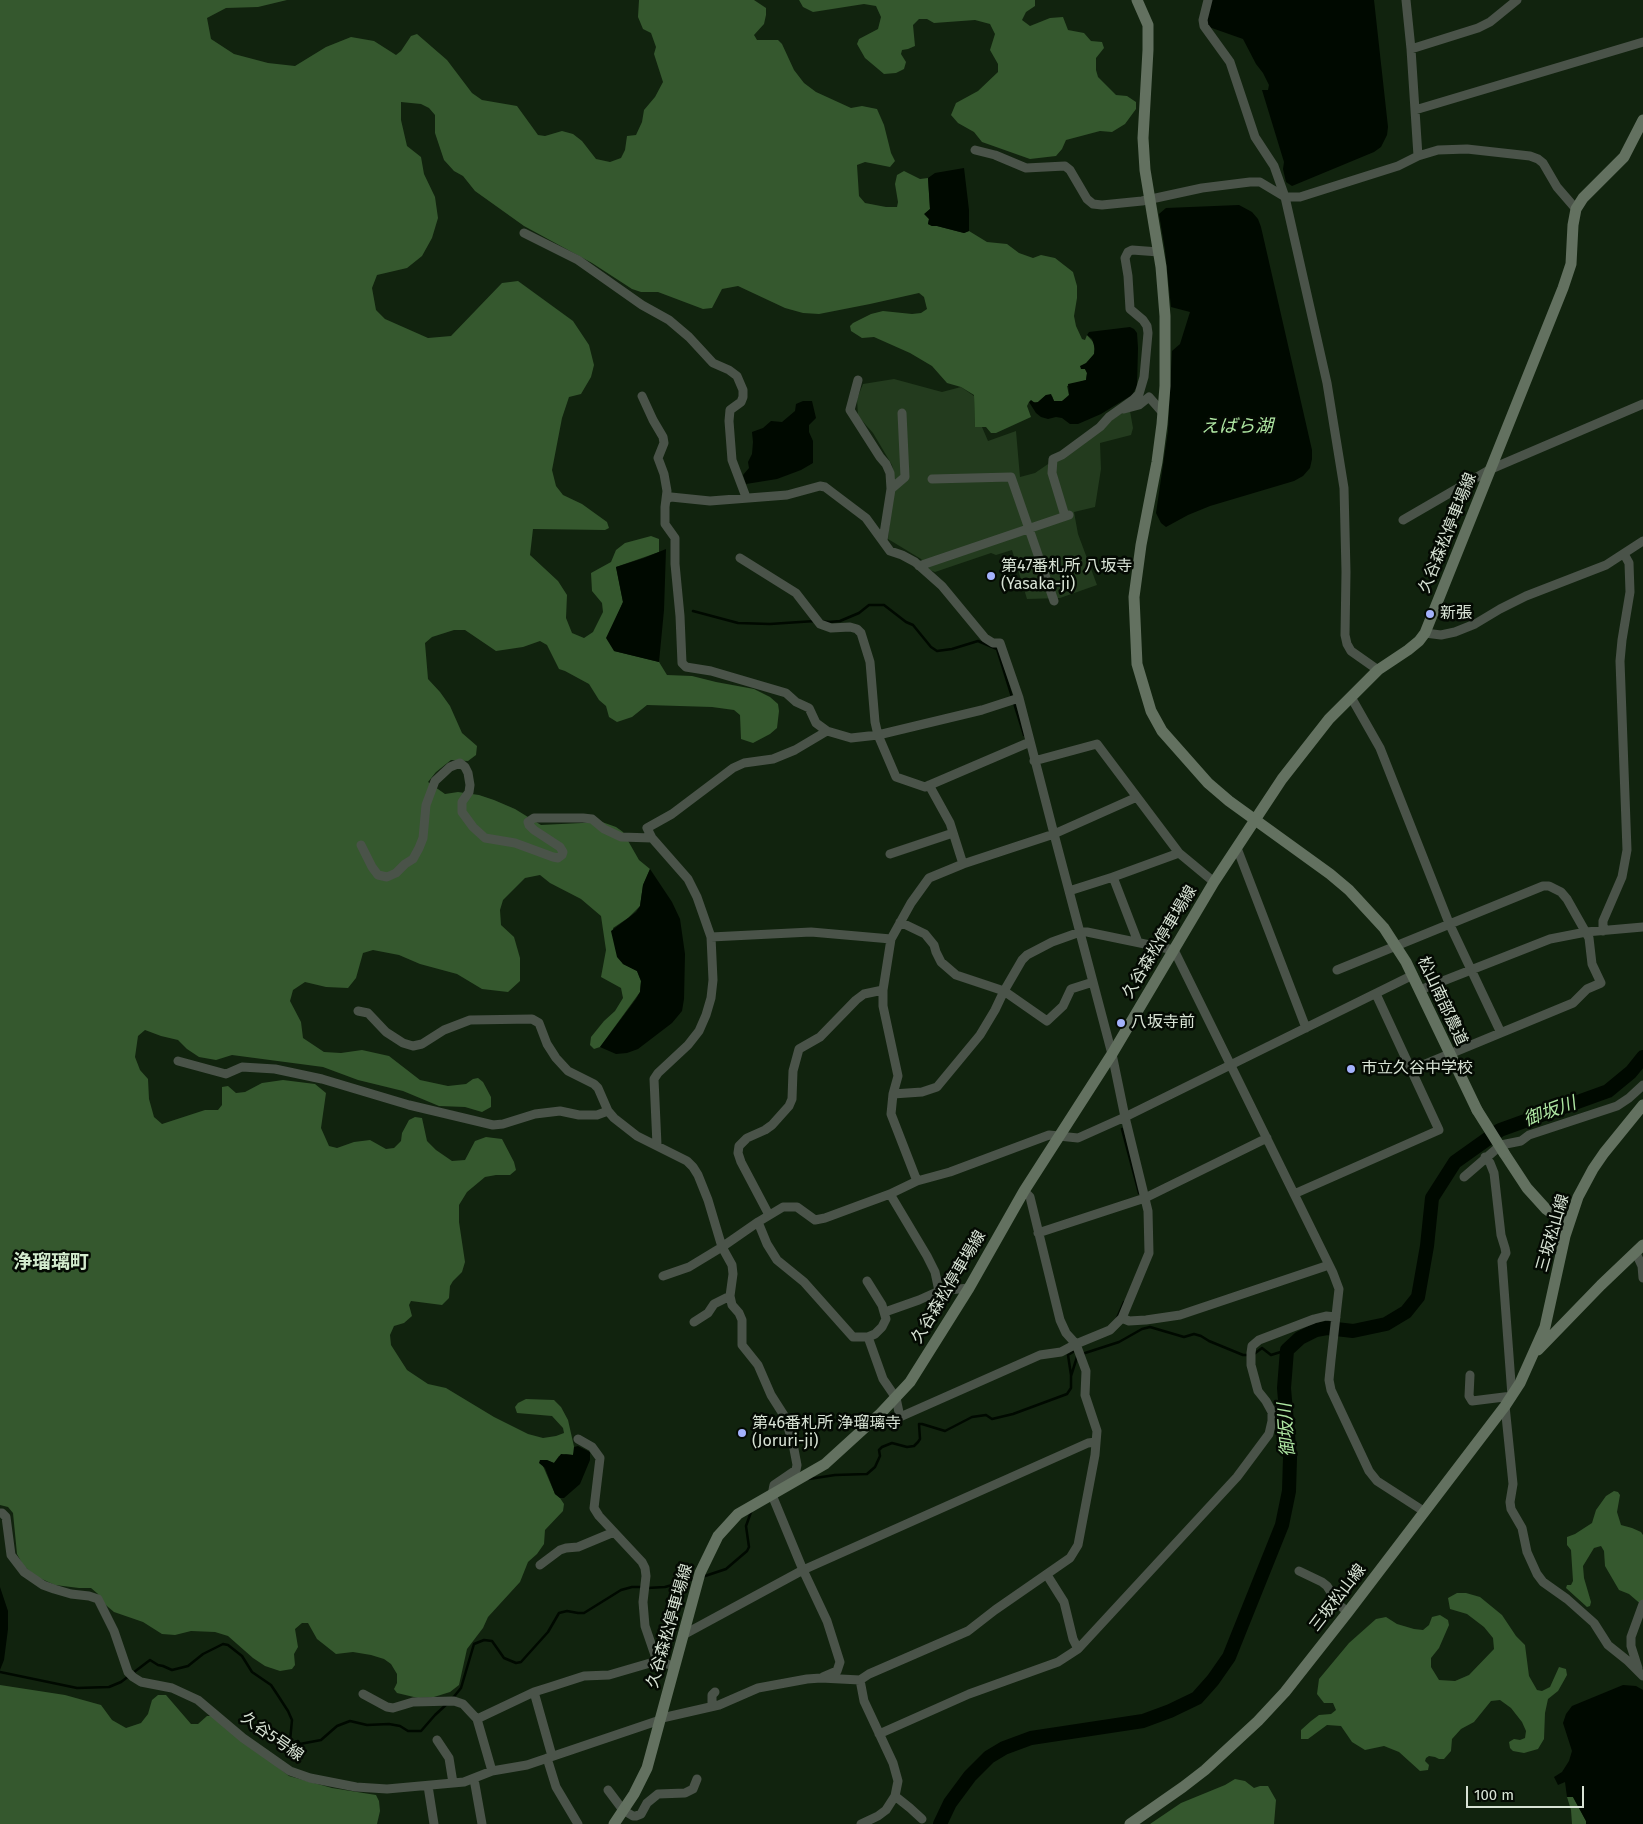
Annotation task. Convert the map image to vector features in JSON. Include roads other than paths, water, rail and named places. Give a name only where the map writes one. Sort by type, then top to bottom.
[{"type":"main road","name":"松山南部農道","points":[[1137,0],[1148,25],[1149,37],[1143,138],[1145,170],[1159,252],[1165,316],[1163,413],[1157,462],[1134,598],[1137,664],[1151,711],[1162,731],[1208,783],[1254,820],[1330,874],[1368,909],[1396,945],[1413,975],[1477,1110],[1504,1153],[1527,1188],[1546,1209],[1561,1218],[1570,1220]]},
{"type":"main road","name":"久谷森松停車場線","points":[[614,1824],[634,1794],[647,1768],[700,1573],[718,1536],[738,1514],[825,1464],[896,1398],[910,1382],[968,1288],[1024,1191],[1112,1054],[1214,882],[1282,779],[1329,719],[1378,670],[1419,642],[1425,633],[1564,288],[1570,264],[1572,226],[1576,209],[1583,198],[1624,157],[1643,120]]},
{"type":"main road","name":"三坂松山線","points":[[1130,1824],[1183,1787],[1237,1742],[1285,1692],[1505,1406],[1533,1356],[1549,1314],[1570,1220],[1578,1197],[1593,1169],[1643,1106]]},
{"type":"main road","name":"三坂松山線","points":[[1533,1356],[1600,1284],[1639,1249]]},
{"type":"main road","points":[[1549,1314],[1557,1321],[1565,1322]]},
{"type":"street","points":[[1208,0],[1203,20],[1204,26],[1230,62],[1255,137],[1274,166],[1285,197],[1327,383],[1343,482],[1346,572],[1345,635],[1347,644],[1352,651],[1378,670]]},
{"type":"street","points":[[1406,0],[1418,156]]},
{"type":"street","points":[[1411,49],[1478,28],[1490,22],[1517,0]]},
{"type":"street","points":[[1415,110],[1643,42]]},
{"type":"street","points":[[975,150],[995,155],[1026,168],[1065,166],[1070,170],[1081,191],[1093,204],[1102,206],[1151,199],[1202,188],[1250,182],[1260,182],[1285,197],[1300,197],[1398,166],[1418,156],[1438,150],[1450,149],[1530,156],[1543,163],[1557,187],[1576,209]]},
{"type":"street","points":[[524,233],[578,260],[642,305],[669,320],[689,337],[713,363],[737,376],[743,390],[743,397],[741,402],[730,410],[729,421],[732,460],[746,497]]},
{"type":"street","points":[[919,566],[1067,515],[1052,473],[1053,459],[1100,427],[1109,417],[1133,400],[1142,386],[1148,334],[1147,326],[1130,309],[1125,258],[1128,252],[1132,250],[1159,252]]},
{"type":"street","points":[[858,380],[850,410],[886,464],[890,474],[891,489],[883,540]]},
{"type":"street","points":[[642,396],[663,437],[664,443],[658,458],[664,474],[667,499],[665,524],[675,538],[682,663],[686,667],[710,671],[786,693],[796,702],[808,708],[816,723],[827,731],[851,738],[878,735],[982,710],[1018,698]]},
{"type":"street","points":[[1117,412],[1139,405],[1149,397],[1163,413]]},
{"type":"street","points":[[1403,520],[1491,469],[1643,404]]},
{"type":"street","points":[[891,489],[905,477],[902,413]]},
{"type":"street","points":[[932,479],[1011,477],[1054,602]]},
{"type":"street","points":[[667,499],[671,497],[710,501],[746,497],[787,496],[820,486],[825,487],[866,518],[890,551],[902,554],[942,586],[985,638],[1000,643],[1030,742],[1112,1054],[1148,1211],[1150,1232],[1149,1253],[1122,1318],[1110,1330],[1061,1352],[1040,1355],[900,1417],[896,1398],[883,1378],[868,1337]]},
{"type":"street","points":[[1425,633],[1441,635],[1475,624],[1526,596],[1606,565],[1643,540]]},
{"type":"street","points":[[1603,931],[1603,921],[1622,877],[1627,850],[1620,661],[1630,592],[1629,563],[1624,554]]},
{"type":"street","points":[[740,558],[796,592],[818,622],[830,628],[850,627],[857,629],[861,633],[870,662],[873,704],[878,735],[896,777],[925,787],[1030,742]]},
{"type":"street","points":[[1351,697],[1380,748],[1449,923],[1501,1033]]},
{"type":"street","points":[[657,1145],[654,1079],[658,1072],[688,1045],[699,1030],[711,998],[713,980],[711,938],[705,917],[688,879],[652,838],[647,828],[672,814],[733,768],[744,763],[772,760],[796,750],[827,731]]},
{"type":"street","points":[[1034,761],[1097,744],[1179,854],[1214,882]]},
{"type":"street","points":[[361,845],[378,875],[387,877],[396,873],[413,859],[423,838],[426,805],[435,781],[450,767],[460,763],[468,773],[470,785],[469,792],[462,802],[462,812],[473,827],[485,838],[515,843],[553,858],[558,858],[563,852],[560,847],[534,830],[528,822],[534,818],[583,818],[592,819],[604,829],[620,837],[652,838]]},
{"type":"street","points":[[929,785],[950,823],[963,864]]},
{"type":"street","points":[[917,1182],[891,1114],[893,1094],[898,1076],[883,1006],[883,990],[891,939],[900,922],[923,884],[929,878],[963,864],[1054,834],[1137,797]]},
{"type":"street","points":[[890,854],[953,833]]},
{"type":"street","points":[[1237,848],[1306,1028]]},
{"type":"street","points":[[1069,891],[1113,878],[1179,854]]},
{"type":"street","points":[[1113,878],[1138,942]]},
{"type":"street","points":[[1337,970],[1543,886],[1549,886],[1561,892],[1567,899],[1586,932],[1590,944],[1592,964],[1601,983],[1582,992],[1573,1003],[1411,1070]]},
{"type":"street","points":[[900,922],[926,934],[934,945],[941,962],[956,974],[1004,991],[1048,1021],[1063,1006],[1071,990],[1093,982]]},
{"type":"street","points":[[1420,990],[1541,942],[1586,932],[1643,927]]},
{"type":"street","points":[[711,938],[811,932],[891,939]]},
{"type":"street","points":[[893,1094],[922,1092],[937,1087],[980,1035],[1026,955],[1052,942],[1080,932],[1174,950],[1329,1265],[1339,1289],[1329,1380],[1331,1390],[1369,1471],[1377,1481],[1425,1512]]},
{"type":"street","points":[[663,1276],[689,1266],[783,1207],[797,1207],[815,1220],[825,1218],[917,1182],[1049,1136],[1078,1138],[1125,1117],[1413,975]]},
{"type":"street","points":[[769,1215],[741,1162],[738,1152],[739,1146],[747,1138],[772,1126],[789,1106],[792,1100],[794,1070],[799,1049],[820,1037],[864,994],[883,990]]},
{"type":"street","points":[[1294,1194],[1439,1130],[1376,994]]},
{"type":"street","points":[[358,1011],[368,1013],[386,1032],[403,1043],[413,1046],[422,1044],[440,1032],[466,1021],[490,1019],[536,1021],[542,1027],[547,1044],[556,1058],[568,1071],[594,1084],[598,1088],[608,1111],[637,1136],[687,1161],[693,1166],[708,1200],[722,1247],[732,1265],[734,1274],[730,1296],[732,1305],[742,1320],[742,1344],[758,1365],[771,1395],[785,1417],[797,1465],[796,1470],[774,1485],[772,1495],[803,1570],[827,1621],[840,1662],[837,1671],[821,1678]]},
{"type":"street","points":[[178,1061],[226,1074],[242,1067],[275,1069],[322,1079],[409,1105],[493,1125],[503,1124],[535,1114],[560,1111],[579,1115],[597,1115],[608,1111]]},
{"type":"street","points":[[1464,1177],[1500,1145],[1521,1141],[1529,1135],[1617,1106],[1643,1085]]},
{"type":"street","points":[[1038,1233],[1145,1198],[1267,1138]]},
{"type":"street","points":[[1470,1375],[1469,1396],[1472,1401],[1512,1396],[1502,1261],[1506,1253],[1501,1235],[1494,1172],[1485,1157]]},
{"type":"street","points":[[861,1824],[886,1810],[895,1796],[898,1781],[896,1772],[864,1701],[860,1680],[869,1674],[968,1631],[1070,1558],[1078,1545],[1097,1431],[1085,1395],[1086,1371],[1076,1344],[1066,1333],[1060,1320],[1030,1196],[1024,1191]]},
{"type":"street","points":[[890,1194],[927,1256],[935,1272],[939,1290]]},
{"type":"street","points":[[758,1222],[767,1244],[777,1260],[804,1282],[853,1337],[868,1337],[875,1334],[882,1327],[886,1319],[885,1312],[867,1281]]},
{"type":"street","points":[[1639,1249],[1643,1278]]},
{"type":"street","points":[[1122,1318],[1129,1321],[1180,1315],[1329,1265]]},
{"type":"street","points":[[885,1312],[919,1300],[939,1290],[968,1288]]},
{"type":"street","points":[[694,1322],[708,1313],[714,1304],[730,1296]]},
{"type":"street","points":[[879,1734],[969,1694],[1058,1662],[1078,1649],[1237,1477],[1267,1437],[1271,1429],[1272,1412],[1258,1391],[1252,1364],[1252,1346],[1259,1340],[1314,1318],[1326,1316],[1336,1319]]},
{"type":"street","points":[[1505,1406],[1513,1484],[1510,1502],[1511,1509],[1522,1528],[1527,1552],[1537,1574],[1542,1582],[1567,1599],[1594,1623],[1608,1644],[1641,1674]]},
{"type":"street","points":[[578,1439],[592,1446],[600,1458],[594,1508],[598,1516],[642,1562],[645,1568],[643,1602],[645,1626],[656,1661]]},
{"type":"street","points":[[682,1635],[803,1570],[1088,1443],[1096,1442]]},
{"type":"street","name":"久谷5号線","points":[[0,1512],[6,1517],[8,1545],[11,1555],[24,1572],[43,1585],[71,1594],[98,1599],[114,1631],[130,1674],[141,1682],[172,1688],[198,1700],[266,1755],[290,1771],[310,1778],[364,1788],[387,1789],[453,1783],[474,1779],[492,1771],[527,1766],[662,1718],[689,1713],[742,1696],[758,1688],[821,1678],[860,1680]]},
{"type":"street","points":[[540,1565],[560,1550],[578,1547],[614,1532]]},
{"type":"street","points":[[1300,1571],[1327,1586],[1339,1605],[1348,1612]]},
{"type":"street","points":[[1047,1575],[1064,1602],[1078,1649]]},
{"type":"street","points":[[1641,1674],[1631,1646],[1631,1637],[1643,1604]]},
{"type":"street","points":[[478,1719],[534,1692],[584,1676],[609,1675],[656,1661],[674,1666]]},
{"type":"street","points":[[534,1692],[549,1757],[550,1770],[559,1793],[578,1824]]},
{"type":"street","points":[[712,1706],[712,1695],[715,1692]]},
{"type":"street","points":[[363,1694],[386,1707],[393,1708],[413,1702],[450,1701],[463,1704],[478,1719],[492,1771]]},
{"type":"street","points":[[437,1740],[450,1758],[453,1783]]},
{"type":"street","points":[[474,1779],[482,1824]]},
{"type":"street","points":[[608,1790],[623,1810],[636,1816],[641,1814],[647,1803],[658,1794],[685,1793],[693,1789],[697,1779]]},
{"type":"street","points":[[428,1786],[434,1824]]},
{"type":"street","points":[[895,1796],[922,1819]]},
{"type":"water","points":[[1210,0],[1374,0],[1388,127],[1387,135],[1381,147],[1374,152],[1292,186],[1286,182],[1283,169],[1284,162],[1262,90],[1268,90],[1269,85],[1243,39],[1209,27],[1206,20]]},
{"type":"water","points":[[964,168],[969,210],[969,231],[964,233],[928,224],[929,219],[924,214],[930,209],[928,178],[935,173]]},
{"type":"water","name":"えばら湖","points":[[1239,205],[1252,212],[1258,219],[1261,227],[1312,450],[1310,468],[1303,476],[1294,481],[1210,506],[1166,527],[1161,523],[1156,513],[1168,431],[1172,351],[1180,344],[1190,312],[1171,307],[1159,214],[1166,208]]},
{"type":"water","points":[[1130,327],[1137,333],[1138,348],[1137,386],[1132,395],[1101,414],[1078,424],[1070,424],[1062,418],[1056,417],[1048,419],[1036,413],[1029,402],[1031,400],[1035,403],[1046,395],[1051,394],[1054,401],[1062,401],[1069,395],[1068,384],[1086,380],[1087,373],[1080,366],[1086,363],[1094,354],[1095,349],[1092,339],[1087,335],[1089,332]]},
{"type":"water","points":[[803,401],[812,401],[816,418],[809,425],[809,432],[813,441],[813,463],[801,470],[777,479],[746,484],[743,475],[749,468],[748,462],[752,454],[752,432],[763,428],[771,421],[782,422],[795,411],[796,404]]},
{"type":"water","points":[[666,549],[664,610],[659,662],[614,651],[606,638],[623,602],[616,567]]},
{"type":"water","points":[[650,869],[672,902],[680,919],[685,954],[682,1011],[672,1023],[638,1049],[616,1054],[600,1047],[636,999],[640,992],[641,981],[637,971],[623,964],[617,957],[611,931],[636,912],[640,906],[643,885]]},
{"type":"water","points":[[578,1446],[590,1452],[590,1460],[580,1484],[564,1498],[560,1498],[555,1494],[545,1468],[539,1463],[540,1460],[554,1463],[561,1454],[573,1455],[574,1447]]},
{"type":"water","points":[[0,1587],[8,1611],[8,1629],[4,1660],[0,1670]]},
{"type":"water","points":[[1623,1685],[1636,1686],[1643,1690],[1643,1824],[1586,1824],[1573,1797],[1567,1797],[1565,1782],[1558,1785],[1554,1777],[1562,1772],[1569,1761],[1572,1751],[1563,1723],[1566,1714],[1572,1706]]},
{"type":"waterway","points":[[820,621],[840,621],[859,613],[869,605],[884,605],[906,622],[913,625],[931,647],[937,651],[952,649],[978,641],[997,649],[1012,697]]},
{"type":"waterway","points":[[693,611],[738,623],[770,624],[815,621]]},
{"type":"waterway","points":[[1014,703],[1024,735]]},
{"type":"waterway","name":"御坂川","points":[[940,1824],[950,1803],[970,1776],[989,1757],[1004,1748],[1031,1738],[1143,1721],[1197,1698],[1213,1680],[1229,1657],[1282,1525],[1289,1491],[1290,1458],[1284,1388],[1287,1350],[1300,1338],[1316,1330],[1327,1328],[1353,1331],[1386,1324],[1406,1312],[1418,1297],[1427,1246],[1432,1198],[1455,1162],[1500,1130],[1608,1091],[1631,1072],[1643,1057]]},
{"type":"waterway","points":[[1122,1129],[1139,1193]]},
{"type":"waterway","points":[[1117,1318],[1124,1302]]},
{"type":"waterway","points":[[1082,1354],[1119,1342],[1142,1329],[1150,1327],[1184,1337],[1194,1334],[1243,1355],[1250,1355]]},
{"type":"waterway","points":[[1254,1354],[1262,1348],[1271,1355],[1287,1350]]},
{"type":"waterway","points":[[1071,1375],[1068,1355],[1073,1352]]},
{"type":"waterway","points":[[809,1479],[835,1475],[867,1474],[875,1467],[880,1456],[879,1450],[882,1447],[892,1443],[907,1447],[914,1446],[920,1439],[919,1424],[945,1431],[972,1417],[986,1415],[992,1419],[1013,1414],[1067,1394],[1071,1388],[1071,1376],[1077,1357]]},
{"type":"waterway","points":[[702,1577],[726,1569],[747,1551],[749,1547],[746,1526],[751,1512]]},
{"type":"waterway","points":[[647,1588],[665,1587],[694,1579]]},
{"type":"waterway","points":[[452,1699],[461,1688],[474,1644],[484,1640],[492,1641],[504,1658],[516,1663],[521,1662],[548,1632],[559,1613],[567,1611],[584,1613],[621,1590],[642,1587]]},
{"type":"waterway","points":[[0,1672],[77,1688],[109,1687],[121,1682],[150,1660],[172,1670],[188,1666],[203,1654],[223,1644],[228,1645],[242,1656],[252,1672],[271,1685],[292,1720],[290,1741],[292,1743],[298,1741],[300,1744],[321,1740],[337,1726],[350,1721],[367,1725],[389,1724],[400,1726],[408,1731],[421,1731],[448,1703]]},
{"type":"place","name":"第47番札所 八坂寺 (Yasaka-ji)","points":[[991,576]]},
{"type":"place","name":"新張","points":[[1430,614]]},
{"type":"place","name":"八坂寺前","points":[[1121,1023]]},
{"type":"place","name":"市立久谷中学校","points":[[1351,1069]]},
{"type":"place","name":"第46番札所 浄瑠璃寺 (Joruri-ji)","points":[[742,1433]]},
{"type":"district","name":"浄瑠璃町","points":[[51,1263]]}]
